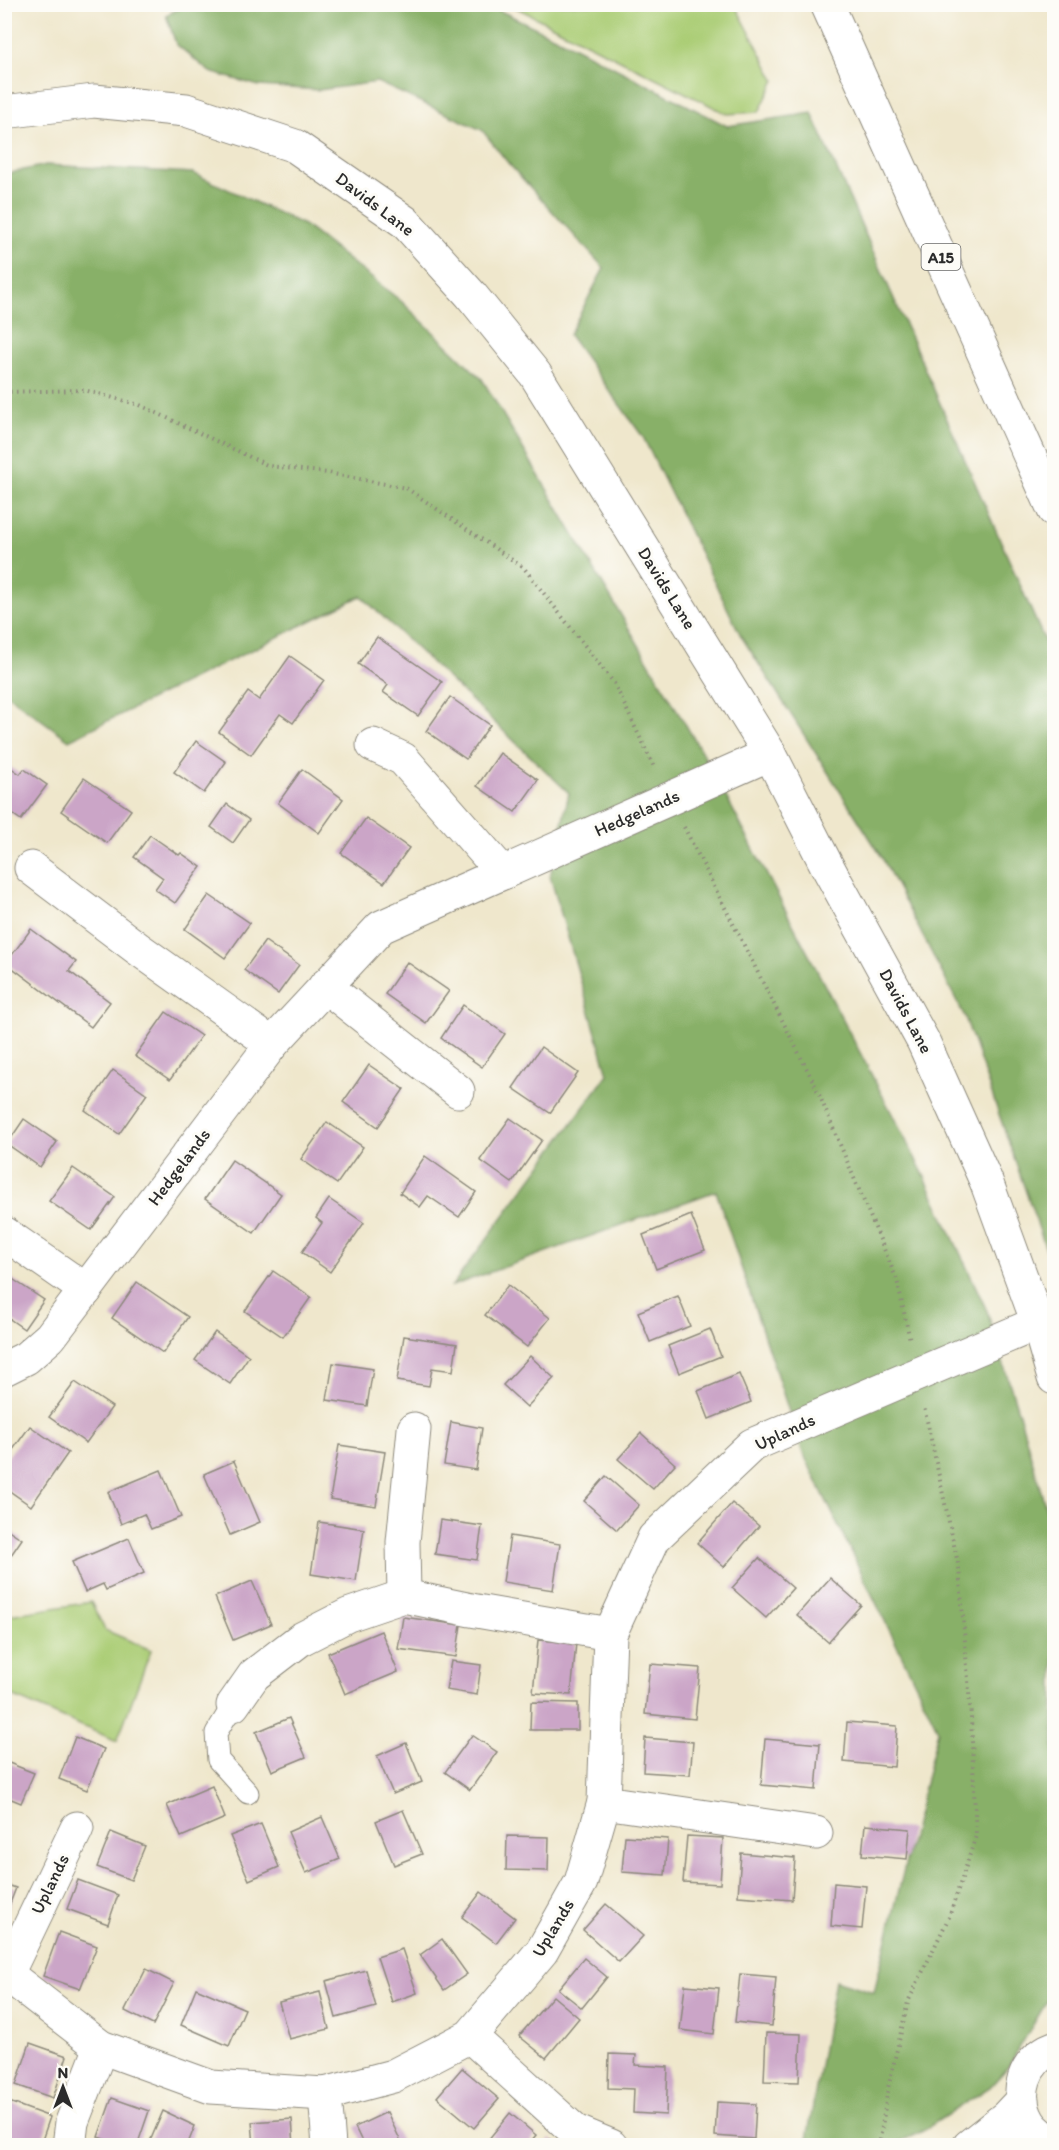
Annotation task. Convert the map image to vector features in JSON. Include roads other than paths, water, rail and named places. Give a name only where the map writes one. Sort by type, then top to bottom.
[{"type":"main road","name":"A15","points":[[827,4],[1054,510]]},
{"type":"main road","name":"Davids Lane","points":[[4,112],[94,101],[186,110],[295,146],[405,222],[471,296],[535,374],[770,754],[826,864],[923,1041],[986,1181],[1038,1323],[1054,1378]]},
{"type":"main road","points":[[373,746],[403,759],[503,873]]},
{"type":"main road","name":"Hedgelands","points":[[4,1369],[26,1358],[50,1337],[272,1044],[381,927],[770,754]]},
{"type":"main road","points":[[31,868],[137,948],[272,1044]]},
{"type":"main road","points":[[325,986],[458,1091]]},
{"type":"main road","points":[[4,1233],[86,1290]]},
{"type":"main road","name":"Uplands","points":[[77,1828],[6,1973],[101,2047],[211,2087],[325,2094],[393,2076],[470,2036],[542,1951],[581,1882],[604,1802],[610,1634],[654,1538],[752,1445],[1038,1323]]},
{"type":"main road","points":[[404,1596],[403,1542],[414,1429]]},
{"type":"main road","points":[[233,1705],[254,1675],[302,1639],[348,1615],[404,1596],[610,1634]]},
{"type":"main road","points":[[604,1802],[816,1833]]},
{"type":"main road","points":[[470,2036],[575,2131],[611,2145]]},
{"type":"main road","points":[[69,2145],[72,2122],[101,2047]]},
{"type":"main road","points":[[1040,2142],[1023,2109],[1021,2092],[1025,2076],[1034,2061],[1054,2048]]},
{"type":"main road","points":[[325,2094],[329,2145]]},
{"type":"main road","points":[[969,2145],[1006,2117],[1022,2100]]},
{"type":"lane","points":[[233,1705],[216,1734],[218,1760],[248,1793]]}]
